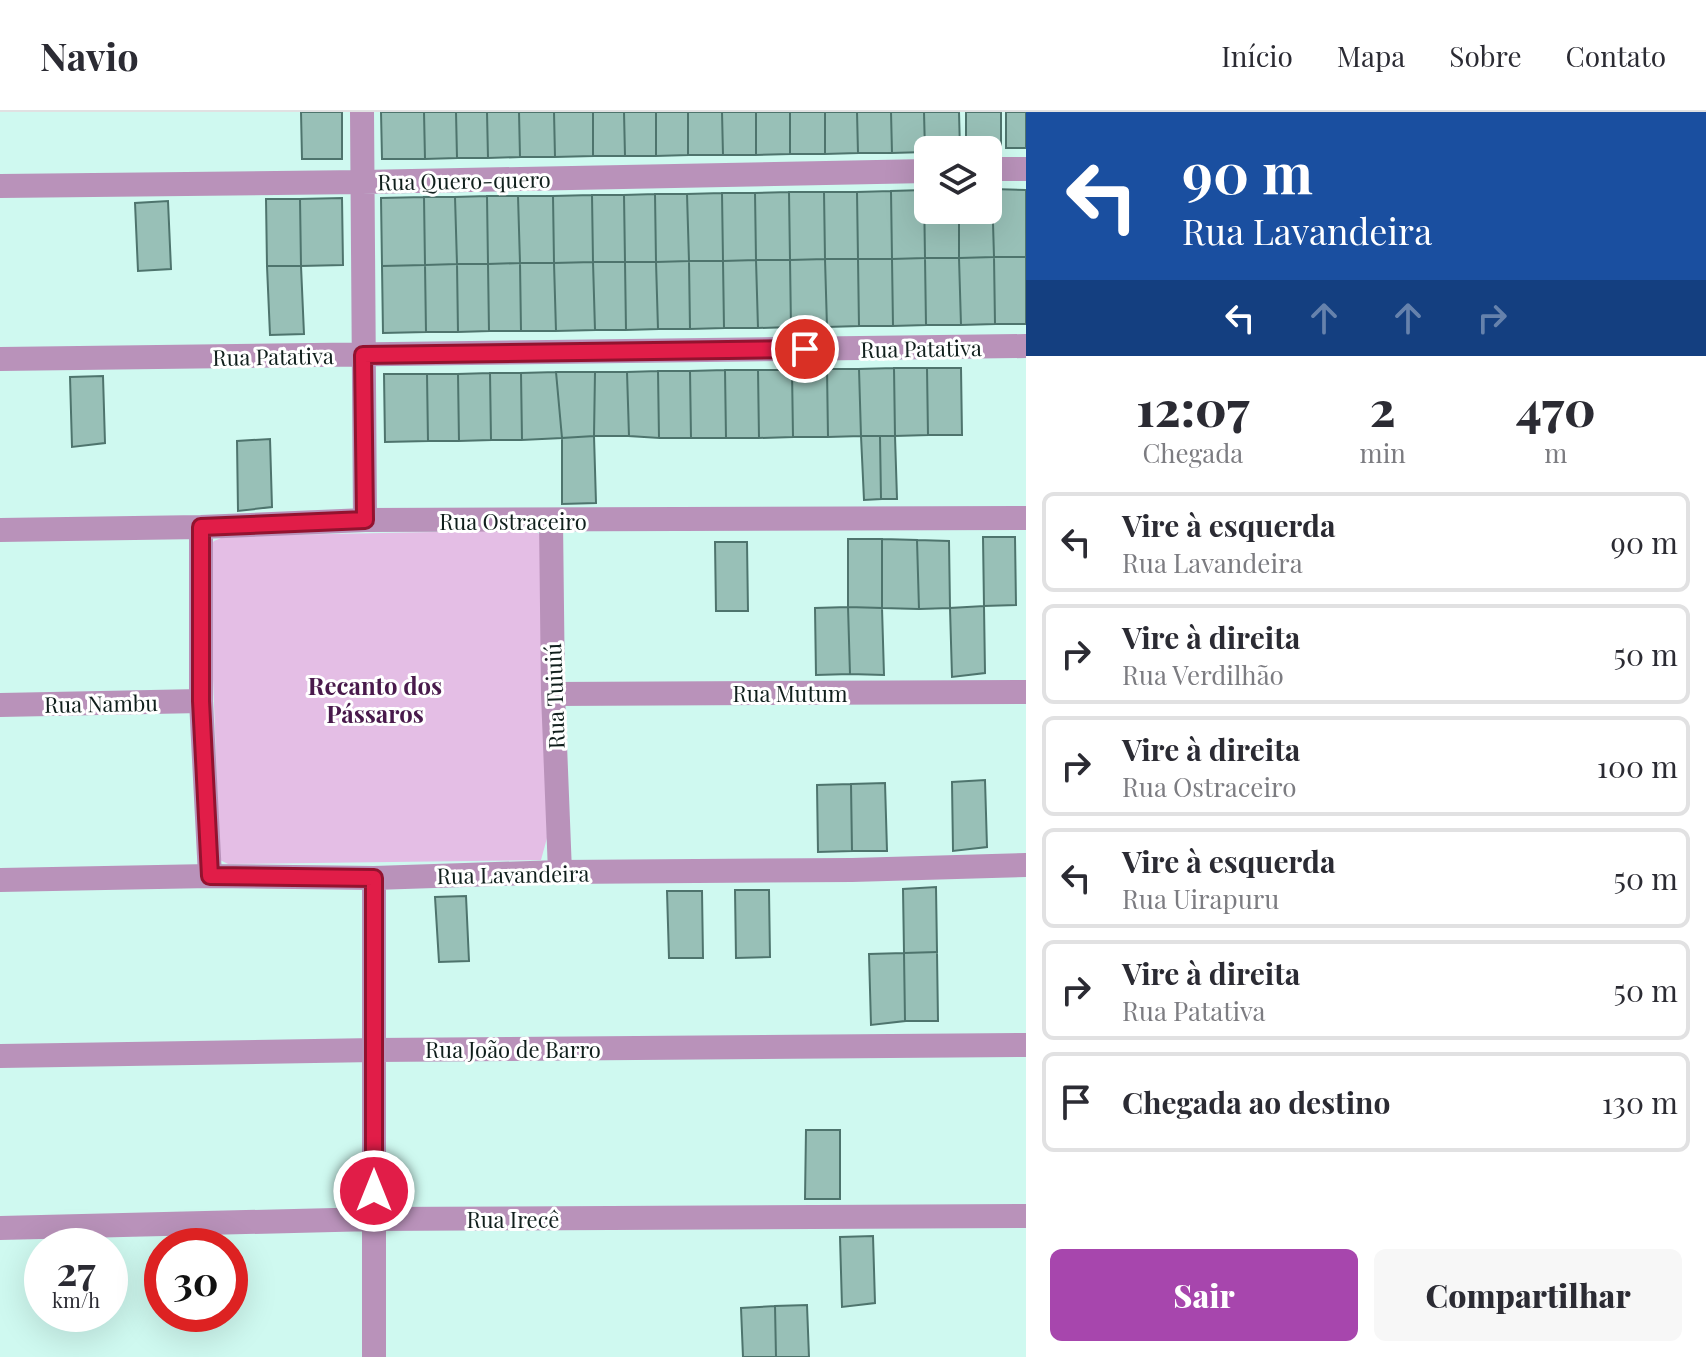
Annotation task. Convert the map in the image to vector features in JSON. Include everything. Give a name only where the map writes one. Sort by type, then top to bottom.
[{"type":"street","points":[[362,112],[365,520]]},
{"type":"street","points":[[1002,169],[1026,169]]},
{"type":"street","name":"Rua Quero-quero","points":[[0,186],[914,171]]},
{"type":"street","name":"Rua Patativa","points":[[0,359],[1026,346]]},
{"type":"street","name":"Rua Ostraceiro","points":[[0,530],[201,527],[365,520],[1026,518]]},
{"type":"street","name":"Rua Tuiuiú","points":[[551,521],[553,694],[560,872]]},
{"type":"street","points":[[201,527],[201,701],[210,876]]},
{"type":"street","name":"Rua Mutum","points":[[553,694],[1026,692]]},
{"type":"street","name":"Rua Nambu","points":[[0,705],[201,701]]},
{"type":"street","name":"Rua Lavandeira","points":[[0,880],[210,876],[374,878],[1026,865]]},
{"type":"street","points":[[374,878],[374,1357]]},
{"type":"street","name":"Rua João de Barro","points":[[0,1056],[1026,1045]]},
{"type":"street","name":"Rua Irecê","points":[[0,1228],[374,1219],[1026,1216]]},
{"type":"shaded area","points":[[531,530],[542,535],[547,838],[541,860],[228,864],[220,860],[208,549],[214,541],[226,536]]},
{"type":"building","points":[[301,112],[342,112],[342,159],[302,159]]},
{"type":"building","points":[[381,112],[424,112],[425,159],[382,159]]},
{"type":"building","points":[[424,112],[456,112],[457,158],[425,159]]},
{"type":"building","points":[[456,112],[487,112],[488,158],[457,158]]},
{"type":"building","points":[[487,112],[519,112],[520,157],[488,158]]},
{"type":"building","points":[[519,112],[554,112],[555,157],[520,157]]},
{"type":"building","points":[[554,112],[593,112],[593,156],[555,157]]},
{"type":"building","points":[[593,112],[624,112],[625,156],[593,156]]},
{"type":"building","points":[[624,112],[656,112],[656,156],[625,156]]},
{"type":"building","points":[[656,112],[688,112],[688,155],[656,156]]},
{"type":"building","points":[[688,112],[722,112],[723,155],[688,155]]},
{"type":"building","points":[[722,112],[756,112],[756,155],[723,155]]},
{"type":"building","points":[[756,112],[790,112],[790,154],[756,155]]},
{"type":"building","points":[[790,112],[825,112],[825,154],[790,154]]},
{"type":"building","points":[[825,112],[857,112],[858,153],[825,154]]},
{"type":"building","points":[[857,112],[891,112],[892,153],[858,153]]},
{"type":"building","points":[[891,112],[924,112],[925,136],[914,136],[914,152],[892,153]]},
{"type":"building","points":[[924,112],[959,112],[960,136],[925,136]]},
{"type":"building","points":[[966,112],[1001,112],[1001,136],[966,136]]},
{"type":"building","points":[[1006,112],[1026,112],[1026,148],[1006,148]]},
{"type":"building","points":[[1002,189],[1026,190],[1026,257],[994,257],[993,224],[1002,224]]},
{"type":"building","points":[[914,190],[914,224],[924,224],[925,258],[892,259],[891,191]]},
{"type":"building","points":[[891,191],[892,259],[858,259],[857,192]]},
{"type":"building","points":[[789,192],[790,260],[756,260],[755,193]]},
{"type":"building","points":[[789,192],[824,192],[825,259],[790,260]]},
{"type":"building","points":[[824,192],[857,192],[858,259],[825,259]]},
{"type":"building","points":[[722,193],[755,193],[756,260],[723,261]]},
{"type":"building","points":[[722,193],[723,261],[689,261],[687,194]]},
{"type":"building","points":[[655,194],[687,194],[689,261],[656,262]]},
{"type":"building","points":[[655,194],[656,262],[625,262],[624,195]]},
{"type":"building","points":[[592,195],[593,262],[554,263],[553,196]]},
{"type":"building","points":[[592,195],[624,195],[625,262],[593,262]]},
{"type":"building","points":[[487,196],[518,196],[520,263],[488,264]]},
{"type":"building","points":[[487,196],[488,264],[457,264],[455,197]]},
{"type":"building","points":[[518,196],[553,196],[554,263],[520,263]]},
{"type":"building","points":[[424,197],[455,197],[457,264],[425,265]]},
{"type":"building","points":[[424,197],[425,265],[382,266],[381,198]]},
{"type":"building","points":[[342,198],[343,265],[301,266],[300,199]]},
{"type":"building","points":[[266,199],[300,199],[301,266],[267,266]]},
{"type":"building","points":[[168,201],[171,269],[138,271],[135,203]]},
{"type":"building","points":[[924,224],[959,224],[959,258],[925,258]]},
{"type":"building","points":[[959,224],[993,224],[994,257],[959,258]]},
{"type":"building","points":[[994,257],[995,324],[961,325],[959,258]]},
{"type":"building","points":[[994,257],[1026,257],[1026,324],[995,324]]},
{"type":"building","points":[[925,258],[959,258],[961,325],[926,325]]},
{"type":"building","points":[[925,258],[926,325],[893,326],[892,259]]},
{"type":"building","points":[[825,259],[858,259],[859,326],[827,327]]},
{"type":"building","points":[[825,259],[827,327],[791,327],[790,260]]},
{"type":"building","points":[[858,259],[892,259],[893,326],[859,326]]},
{"type":"building","points":[[756,260],[758,328],[724,328],[723,261]]},
{"type":"building","points":[[756,260],[790,260],[791,327],[758,328]]},
{"type":"building","points":[[689,261],[690,329],[658,329],[656,262]]},
{"type":"building","points":[[689,261],[723,261],[724,328],[690,329]]},
{"type":"building","points":[[593,262],[625,262],[626,330],[595,330]]},
{"type":"building","points":[[593,262],[595,330],[556,331],[554,263]]},
{"type":"building","points":[[625,262],[656,262],[658,329],[626,330]]},
{"type":"building","points":[[520,263],[521,331],[489,331],[488,264]]},
{"type":"building","points":[[520,263],[554,263],[556,331],[521,331]]},
{"type":"building","points":[[457,264],[488,264],[489,331],[458,332]]},
{"type":"building","points":[[457,264],[458,332],[426,332],[425,265]]},
{"type":"building","points":[[425,265],[426,332],[383,333],[382,266]]},
{"type":"building","points":[[267,266],[301,266],[304,334],[270,335]]},
{"type":"building","points":[[894,368],[927,368],[928,435],[895,436]]},
{"type":"building","points":[[894,368],[895,436],[861,436],[859,369]]},
{"type":"building","points":[[927,368],[961,368],[962,435],[928,435]]},
{"type":"building","points":[[827,369],[859,369],[861,436],[828,437]]},
{"type":"building","points":[[827,369],[828,437],[793,437],[792,370]]},
{"type":"building","points":[[725,370],[758,370],[759,438],[726,438]]},
{"type":"building","points":[[725,370],[726,438],[691,438],[690,371]]},
{"type":"building","points":[[758,370],[792,370],[793,437],[759,438]]},
{"type":"building","points":[[658,371],[659,438],[629,436],[627,372]]},
{"type":"building","points":[[658,371],[690,371],[691,438],[659,438]]},
{"type":"building","points":[[556,372],[595,372],[594,436],[562,438]]},
{"type":"building","points":[[556,372],[562,438],[522,440],[521,373]]},
{"type":"building","points":[[595,372],[627,372],[629,436],[594,436]]},
{"type":"building","points":[[490,373],[521,373],[522,440],[491,440]]},
{"type":"building","points":[[490,373],[491,440],[459,441],[458,374]]},
{"type":"building","points":[[384,374],[427,374],[428,441],[385,442]]},
{"type":"building","points":[[427,374],[458,374],[459,441],[428,441]]},
{"type":"building","points":[[103,376],[105,443],[72,447],[70,377]]},
{"type":"building","points":[[594,436],[596,503],[562,504],[562,438]]},
{"type":"building","points":[[861,436],[880,436],[881,499],[864,500]]},
{"type":"building","points":[[880,436],[895,436],[897,499],[881,499]]},
{"type":"building","points":[[270,439],[272,507],[238,511],[237,441]]},
{"type":"building","points":[[983,537],[1015,537],[1016,605],[984,606]]},
{"type":"building","points":[[848,539],[882,539],[882,608],[848,607]]},
{"type":"building","points":[[882,539],[917,540],[919,609],[882,608]]},
{"type":"building","points":[[917,540],[949,541],[950,608],[919,609]]},
{"type":"building","points":[[715,542],[747,542],[748,611],[716,611]]},
{"type":"building","points":[[984,606],[985,673],[952,677],[950,608]]},
{"type":"building","points":[[848,607],[850,674],[816,675],[815,608]]},
{"type":"building","points":[[848,607],[882,608],[884,675],[850,674]]},
{"type":"building","points":[[985,780],[987,847],[953,851],[952,782]]},
{"type":"building","points":[[885,783],[887,851],[852,851],[851,784]]},
{"type":"building","points":[[851,784],[852,851],[818,852],[817,785]]},
{"type":"building","points":[[936,887],[937,952],[904,953],[903,889]]},
{"type":"building","points":[[735,890],[769,890],[770,957],[736,958]]},
{"type":"building","points":[[667,891],[702,891],[703,958],[669,958]]},
{"type":"building","points":[[466,896],[469,961],[439,962],[435,897]]},
{"type":"building","points":[[937,952],[938,1021],[905,1021],[904,953]]},
{"type":"building","points":[[904,953],[905,1021],[871,1025],[869,954]]},
{"type":"building","points":[[806,1130],[840,1130],[840,1199],[805,1199]]},
{"type":"building","points":[[873,1236],[875,1303],[842,1307],[840,1237]]},
{"type":"building","points":[[807,1305],[809,1357],[776,1357],[775,1306]]},
{"type":"building","points":[[775,1306],[776,1357],[743,1357],[741,1308]]},
{"type":"district","name":"Recanto dos Pássaros","points":[[375,699]]},
{"type":"route","points":[[374,1191],[374,878],[210,876],[201,701],[201,527],[365,520],[363,355],[805,349]]}]
